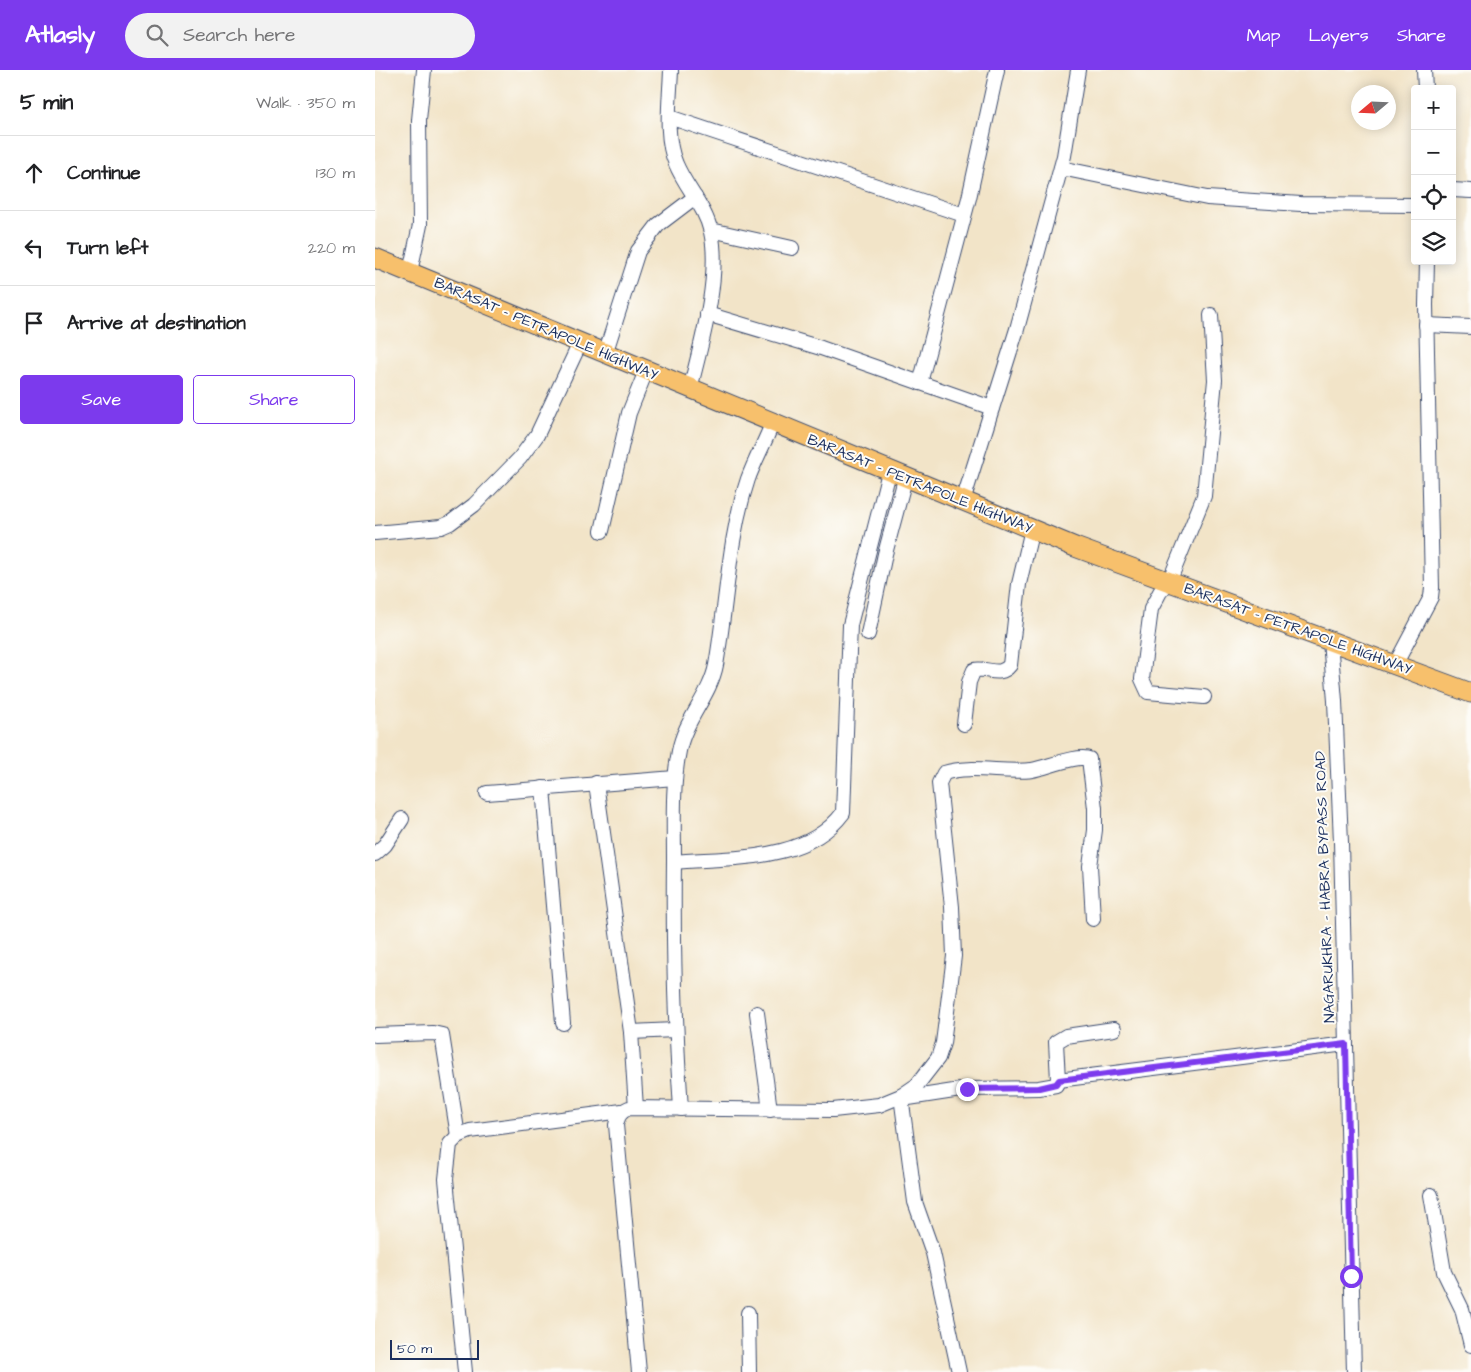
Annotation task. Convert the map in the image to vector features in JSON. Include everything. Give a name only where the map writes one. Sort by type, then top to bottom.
[{"type":"highway","name":"BARASAT - PETRAPOLE HIGHWAY","points":[[375,258],[773,424],[1032,529],[1169,582],[1471,693]]},
{"type":"street","points":[[410,272],[420,218],[419,120],[424,70]]},
{"type":"street","points":[[671,70],[669,117],[671,153],[711,230],[714,249],[707,314],[690,389]]},
{"type":"street","points":[[920,383],[964,215],[997,70]]},
{"type":"street","points":[[1424,70],[1425,85]]},
{"type":"street","points":[[963,501],[1017,329],[1061,168],[1074,71]]},
{"type":"street","points":[[669,117],[964,215]]},
{"type":"street","points":[[1061,168],[1207,198],[1301,204],[1411,204]]},
{"type":"street","points":[[1456,190],[1471,191]]},
{"type":"street","points":[[605,354],[638,251],[658,225],[695,197]]},
{"type":"street","points":[[711,230],[792,248]]},
{"type":"street","points":[[1395,665],[1431,597],[1432,588],[1426,324],[1427,265]]},
{"type":"street","points":[[707,314],[821,348],[992,408]]},
{"type":"street","points":[[1204,696],[1147,692],[1142,680],[1151,610],[1160,592],[1169,582],[1204,496],[1215,380],[1211,315]]},
{"type":"street","points":[[1426,324],[1471,328]]},
{"type":"street","points":[[375,533],[441,527],[450,523],[474,505],[520,458],[537,434],[579,343]]},
{"type":"street","points":[[602,532],[629,413],[646,371]]},
{"type":"street","points":[[681,1109],[675,1030],[675,778],[684,731],[708,690],[716,666],[736,529],[748,479],[773,424]]},
{"type":"street","points":[[868,634],[885,554],[897,475]]},
{"type":"street","points":[[674,862],[780,851],[799,846],[832,827],[843,813],[849,625],[897,475]]},
{"type":"street","points":[[964,724],[969,682],[974,670],[999,672],[1005,671],[1009,665],[1019,584],[1032,529]]},
{"type":"street","name":"NAGARUKHRA - HABRA BYPASS ROAD","points":[[1330,641],[1335,701],[1354,1372]]},
{"type":"street","points":[[902,1098],[922,1079],[938,1058],[943,1043],[954,956],[952,907],[939,784],[944,772],[962,770],[1031,770],[1078,758],[1089,759],[1095,808],[1095,830],[1089,866],[1093,919]]},
{"type":"street","points":[[487,792],[675,778]]},
{"type":"street","points":[[596,783],[631,1032],[636,1108]]},
{"type":"street","points":[[543,788],[563,1023]]},
{"type":"street","points":[[375,854],[385,845],[402,819]]},
{"type":"street","points":[[757,1013],[770,1110]]},
{"type":"street","points":[[1059,1080],[1055,1046],[1060,1038],[1114,1029]]},
{"type":"street","points":[[631,1032],[675,1030]]},
{"type":"street","points":[[375,1034],[433,1033],[442,1035],[458,1136]]},
{"type":"street","points":[[465,1372],[446,1179],[449,1150],[458,1136],[470,1132],[636,1108],[833,1110],[879,1105],[902,1098],[967,1089],[1039,1088],[1056,1084],[1059,1080],[1346,1044]]},
{"type":"street","points":[[902,1098],[915,1202],[933,1253],[959,1372]]},
{"type":"street","points":[[622,1111],[617,1125],[639,1372]]},
{"type":"street","points":[[1431,1195],[1443,1272],[1461,1309],[1471,1345]]},
{"type":"street","points":[[748,1313],[749,1372]]},
{"type":"route","points":[[967,1089],[1039,1088],[1056,1084],[1059,1080],[1346,1044],[1351,1276]]}]
